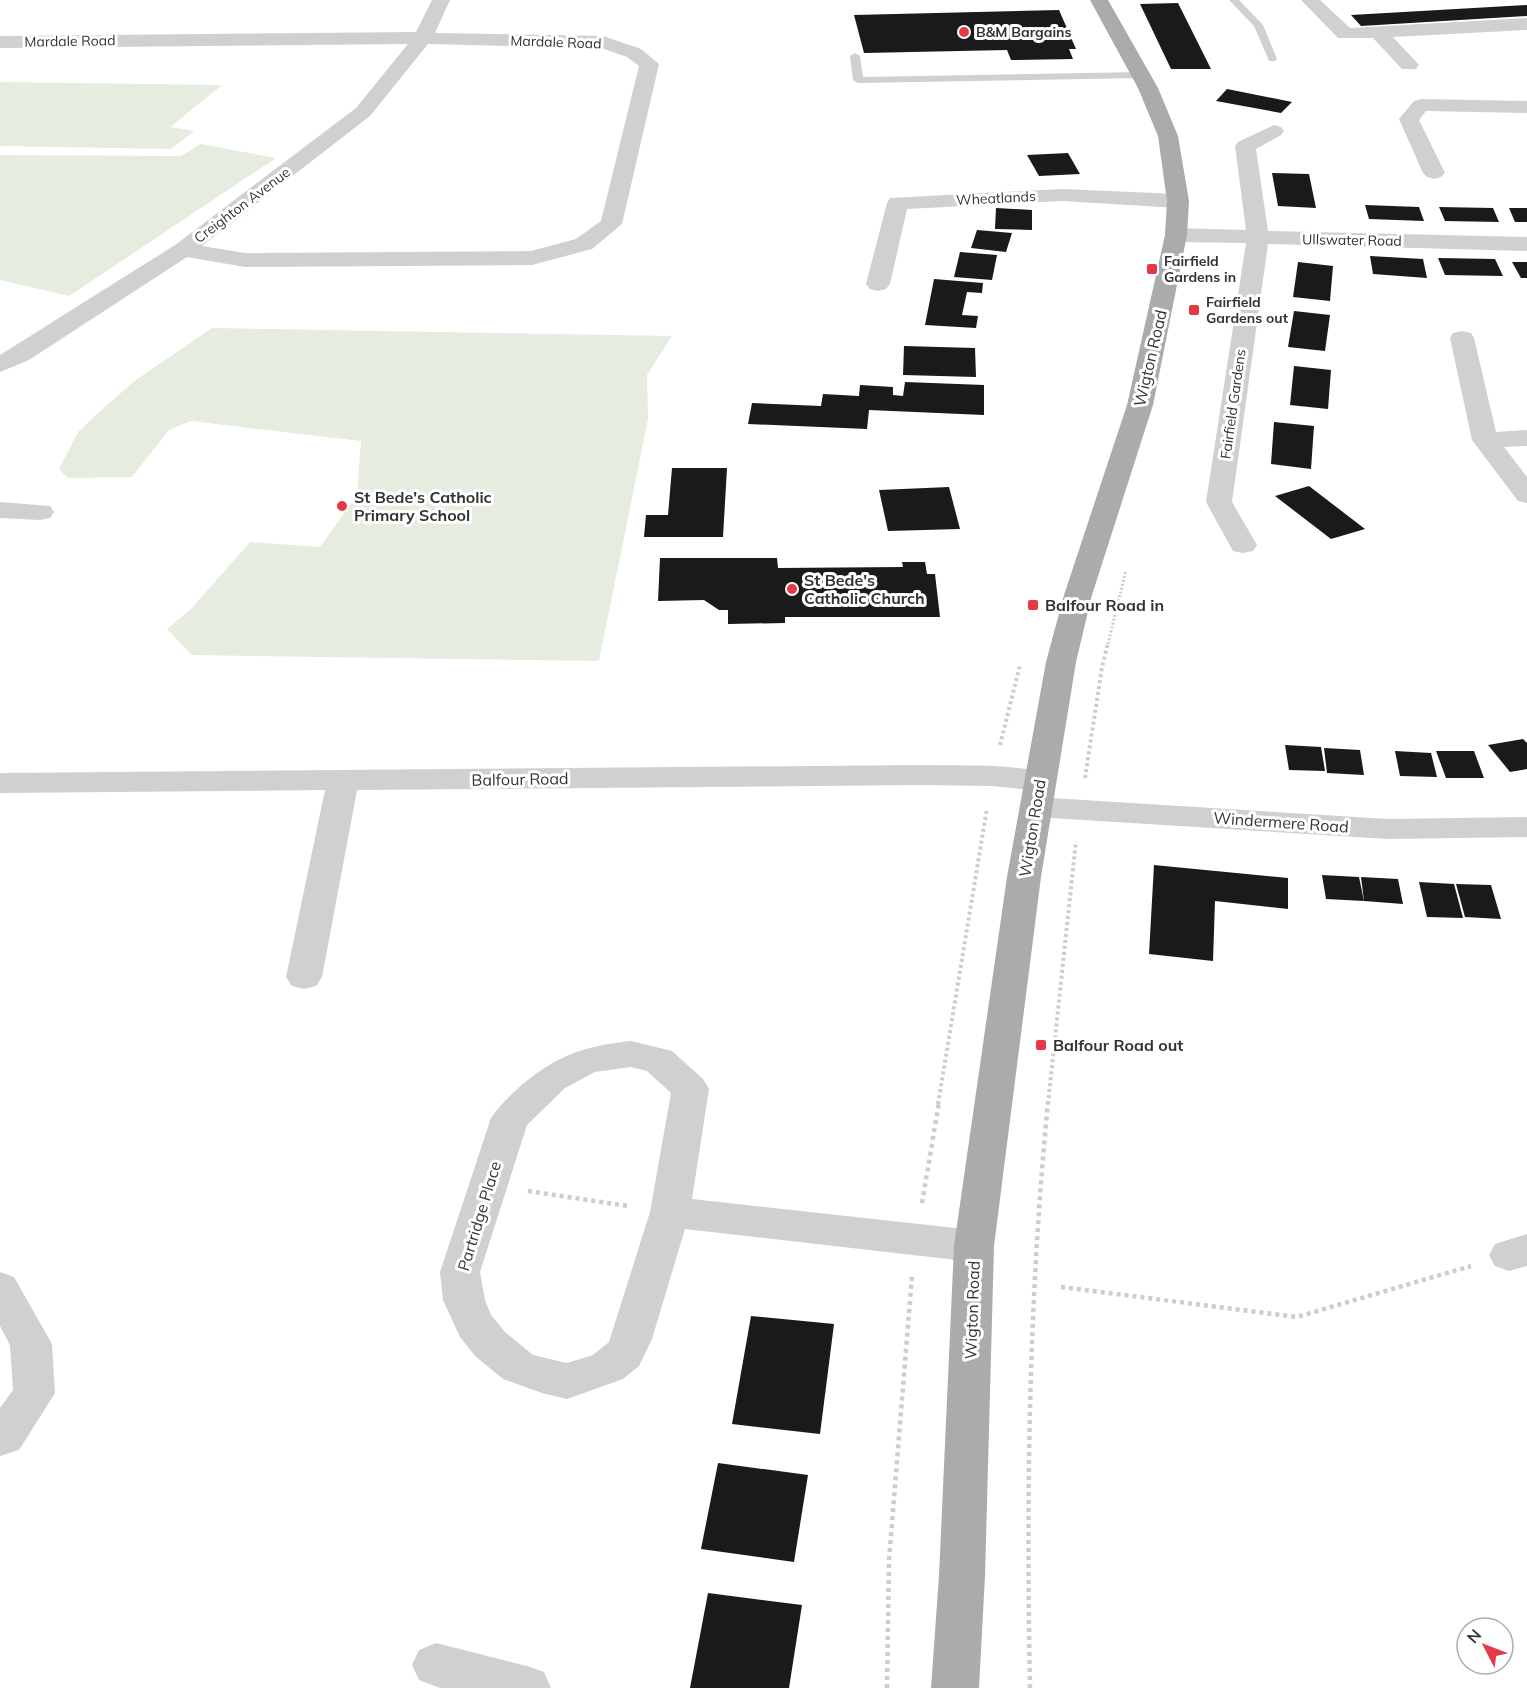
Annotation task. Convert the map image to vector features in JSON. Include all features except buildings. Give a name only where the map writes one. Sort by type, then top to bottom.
[{"type":"main road","name":"Wigton Road","points":[[955,1688],[962,1576],[974,1246],[1024,877],[1061,662],[1078,595],[1140,405],[1176,235],[1178,201],[1168,136],[1141,75],[1099,0]]},
{"type":"street","name":"Creighton Avenue","points":[[0,365],[20,355],[183,250],[363,112],[423,38],[441,0]]},
{"type":"street","points":[[1310,0],[1345,34],[1380,34],[1527,24]]},
{"type":"street","points":[[1473,28],[1488,42]]},
{"type":"street","points":[[1380,34],[1409,65]]},
{"type":"street","name":"Mardale Road","points":[[0,42],[423,38],[603,42],[634,53],[649,63],[611,224],[584,244],[532,258],[245,260],[183,250]]},
{"type":"street","points":[[1434,173],[1409,119],[1421,105],[1527,107]]},
{"type":"street","name":"Fairfield Gardens","points":[[1243,544],[1219,502],[1258,237],[1245,146],[1274,131]]},
{"type":"street","name":"Wheatlands","points":[[878,284],[898,203],[1062,195],[1178,201]]},
{"type":"street","name":"Ullswater Road","points":[[1176,235],[1527,244]]},
{"type":"street","points":[[1462,338],[1485,440],[1527,495]]},
{"type":"street","points":[[1485,440],[1527,438]]},
{"type":"street","points":[[0,510],[40,512]]},
{"type":"street","name":"Balfour Road","points":[[0,783],[922,775],[992,776],[1037,794]]},
{"type":"street","points":[[304,977],[343,781]]},
{"type":"street","name":"Windermere Road","points":[[1037,794],[1080,810],[1388,829],[1527,828]]},
{"type":"street","name":"Partridge Place","points":[[631,1054],[659,1060],[690,1089],[670,1212],[631,1339],[624,1354],[608,1367],[567,1381],[542,1376],[518,1367],[490,1344],[475,1325],[464,1300],[460,1272],[488,1185],[510,1118],[552,1079],[583,1062],[602,1057],[631,1054]]},
{"type":"street","points":[[670,1212],[974,1246]]},
{"type":"street","points":[[0,1288],[31,1344],[34,1393],[4,1437],[0,1438]]},
{"type":"street","points":[[436,1665],[527,1688]]},
{"type":"lane","points":[[1234,0],[1258,25],[1272,59]]},
{"type":"lane","points":[[855,56],[858,80],[1141,75]]},
{"type":"path","points":[[1030,1688],[1027,1552],[1035,1272],[1047,1117],[1080,810],[1102,667],[1128,565]]},
{"type":"path","points":[[488,1185],[670,1212]]},
{"type":"path","points":[[1061,1287],[1297,1317],[1518,1252]]},
{"type":"shaded area","points":[[0,82],[222,85],[170,127],[194,131],[171,149],[0,146]]},
{"type":"shaded area","points":[[201,144],[276,158],[69,296],[0,280],[0,155],[181,156]]},
{"type":"shaded area","name":"St Bede's Catholic Primary School","points":[[212,328],[672,336],[647,375],[648,419],[599,661],[192,655],[167,629],[191,609],[250,542],[320,547],[357,495],[361,441],[191,421],[169,430],[132,477],[68,478],[59,469],[78,432],[96,415],[133,382]]},
{"type":"place","name":"B&M Bargains","points":[[964,32]]},
{"type":"place","name":"Fairfield Gardens in","points":[[1152,269]]},
{"type":"place","name":"Fairfield Gardens out","points":[[1194,310]]},
{"type":"place","name":"St Bede's Catholic Primary School","points":[[342,506]]},
{"type":"place","name":"St Bede's Catholic Church","points":[[792,589]]},
{"type":"place","name":"Balfour Road in","points":[[1033,605]]},
{"type":"place","name":"Balfour Road out","points":[[1041,1045]]}]
